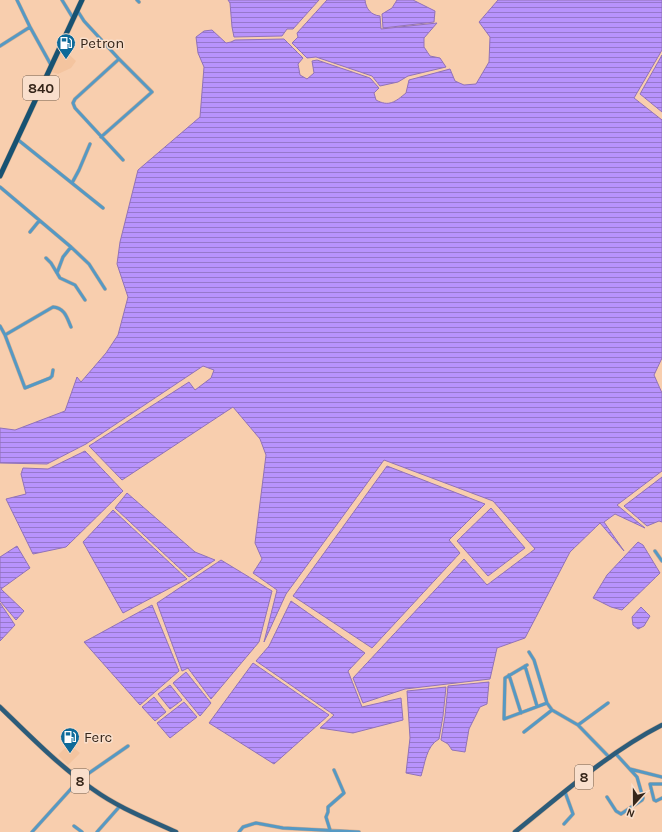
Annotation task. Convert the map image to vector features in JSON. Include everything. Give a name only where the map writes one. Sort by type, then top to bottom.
[{"type":"highway","name":"840","points":[[0,176],[82,0]]},
{"type":"main road","name":"8","points":[[0,707],[79,780],[120,806],[176,832]]},
{"type":"main road","name":"8","points":[[515,832],[616,754],[662,725]]},
{"type":"street","points":[[17,0],[51,65]]},
{"type":"street","points":[[62,0],[73,18]]},
{"type":"street","points":[[77,10],[84,21],[152,92],[101,137]]},
{"type":"street","points":[[0,46],[30,27]]},
{"type":"street","points":[[119,59],[75,99],[73,103],[75,108],[123,160]]},
{"type":"street","points":[[17,139],[103,208]]},
{"type":"street","points":[[72,183],[90,144]]},
{"type":"street","points":[[0,187],[89,264],[105,290]]},
{"type":"street","points":[[30,232],[39,220]]},
{"type":"street","points":[[57,274],[63,257],[71,247]]},
{"type":"street","points":[[46,258],[52,263],[60,278],[75,285],[85,300]]},
{"type":"street","points":[[5,335],[53,307],[61,309],[64,312],[71,327]]},
{"type":"street","points":[[0,326],[5,335],[25,388],[50,378],[53,370]]},
{"type":"street","points":[[655,551],[662,561]]},
{"type":"street","points":[[530,652],[534,660],[547,703],[552,710],[578,725],[611,758]]},
{"type":"street","points":[[537,706],[526,666],[505,678],[504,719],[547,703]]},
{"type":"street","points":[[509,675],[521,713]]},
{"type":"street","points":[[578,725],[608,703]]},
{"type":"street","points":[[524,732],[552,710]]},
{"type":"street","points":[[32,832],[79,780],[128,746]]},
{"type":"street","points":[[607,797],[616,811],[621,814],[642,800],[643,795],[637,777],[616,754]]},
{"type":"street","points":[[629,769],[662,777]]},
{"type":"street","points":[[330,830],[326,819],[328,807],[344,793],[334,770]]},
{"type":"street","points":[[662,784],[650,784],[654,800],[656,801],[662,798]]},
{"type":"street","points":[[564,824],[572,814],[565,792]]},
{"type":"street","points":[[97,832],[120,806]]},
{"type":"street","points":[[239,832],[243,828],[256,823],[283,828],[360,832]]},
{"type":"street","points":[[74,826],[82,832]]},
{"type":"shaded area","points":[[228,0],[319,0],[293,29],[287,29],[282,36],[234,37],[230,3]]},
{"type":"shaded area","points":[[327,0],[365,0],[366,6],[370,11],[380,16],[381,29],[437,23],[424,38],[424,47],[430,56],[440,58],[446,67],[408,76],[398,82],[380,86],[372,76],[316,57],[307,58],[292,43],[298,37],[297,33]]},
{"type":"shaded area","points":[[397,0],[413,0],[435,11],[434,22],[383,28],[382,14],[392,8]]},
{"type":"shaded area","points":[[498,0],[662,0],[662,50],[634,98],[662,120],[662,358],[654,375],[662,393],[662,471],[617,505],[645,528],[615,514],[604,522],[624,551],[600,523],[570,552],[525,638],[497,648],[490,679],[405,689],[363,703],[353,678],[464,559],[487,585],[535,549],[493,501],[384,460],[286,594],[264,642],[277,590],[253,573],[262,559],[255,543],[266,455],[260,439],[233,407],[122,480],[89,446],[189,382],[195,390],[211,378],[214,370],[203,366],[86,444],[47,464],[0,463],[0,428],[15,430],[65,411],[77,377],[81,382],[106,353],[118,335],[128,297],[117,264],[120,242],[138,170],[200,117],[204,67],[198,53],[196,37],[204,31],[212,30],[226,43],[235,40],[284,39],[303,58],[298,64],[300,75],[307,79],[314,73],[312,61],[317,60],[370,78],[379,88],[374,93],[376,100],[388,103],[395,101],[406,93],[409,80],[450,69],[455,81],[464,85],[476,84],[489,62],[490,37],[479,22]]},
{"type":"shaded area","points":[[62,48],[76,61],[71,68],[58,74],[52,72]]},
{"type":"shaded area","points":[[662,55],[662,112],[640,94]]},
{"type":"shaded area","points":[[85,451],[123,491],[66,547],[33,554],[6,499],[26,494],[21,474],[23,468],[48,469]]},
{"type":"shaded area","points":[[387,466],[485,504],[449,540],[460,553],[372,648],[293,596]]},
{"type":"shaded area","points":[[662,477],[662,522],[659,521],[647,526],[624,506]]},
{"type":"shaded area","points":[[127,493],[195,552],[215,560],[189,577],[115,508]]},
{"type":"shaded area","points":[[491,508],[525,548],[488,576],[457,541]]},
{"type":"shaded area","points":[[113,510],[187,579],[123,613],[83,542]]},
{"type":"shaded area","points":[[638,542],[643,545],[660,573],[622,610],[611,607],[593,598],[607,575]]},
{"type":"shaded area","points":[[17,546],[30,568],[1,589],[24,611],[16,620],[0,601],[0,557]]},
{"type":"shaded area","points":[[221,560],[272,591],[259,642],[211,699],[188,668],[182,671],[157,603]]},
{"type":"shaded area","points":[[291,601],[365,653],[348,671],[362,707],[401,698],[403,720],[353,733],[320,728],[334,715],[256,661],[269,646]]},
{"type":"shaded area","points":[[0,603],[15,625],[0,641]]},
{"type":"shaded area","points":[[152,605],[179,671],[140,705],[84,642]]},
{"type":"shaded area","points":[[641,607],[650,616],[644,626],[638,629],[633,625],[632,617]]},
{"type":"shaded area","points":[[253,663],[329,715],[274,764],[209,723]]},
{"type":"shaded area","points":[[186,672],[211,703],[200,716],[173,683]]},
{"type":"shaded area","points":[[489,682],[487,704],[480,707],[469,729],[465,752],[452,750],[448,744],[441,740],[448,686]]},
{"type":"shaded area","points":[[170,685],[182,700],[170,709],[158,694]]},
{"type":"shaded area","points":[[446,687],[439,739],[431,746],[421,776],[406,773],[410,738],[407,691]]},
{"type":"shaded area","points":[[154,697],[166,712],[155,721],[142,707]]},
{"type":"shaded area","points":[[184,702],[197,717],[170,738],[157,723]]},
{"type":"shaded area","points":[[69,744],[80,753],[68,765],[58,755]]},
{"type":"place","name":"Petron","points":[[66,60]]},
{"type":"place","name":"Ferc","points":[[70,754]]}]
